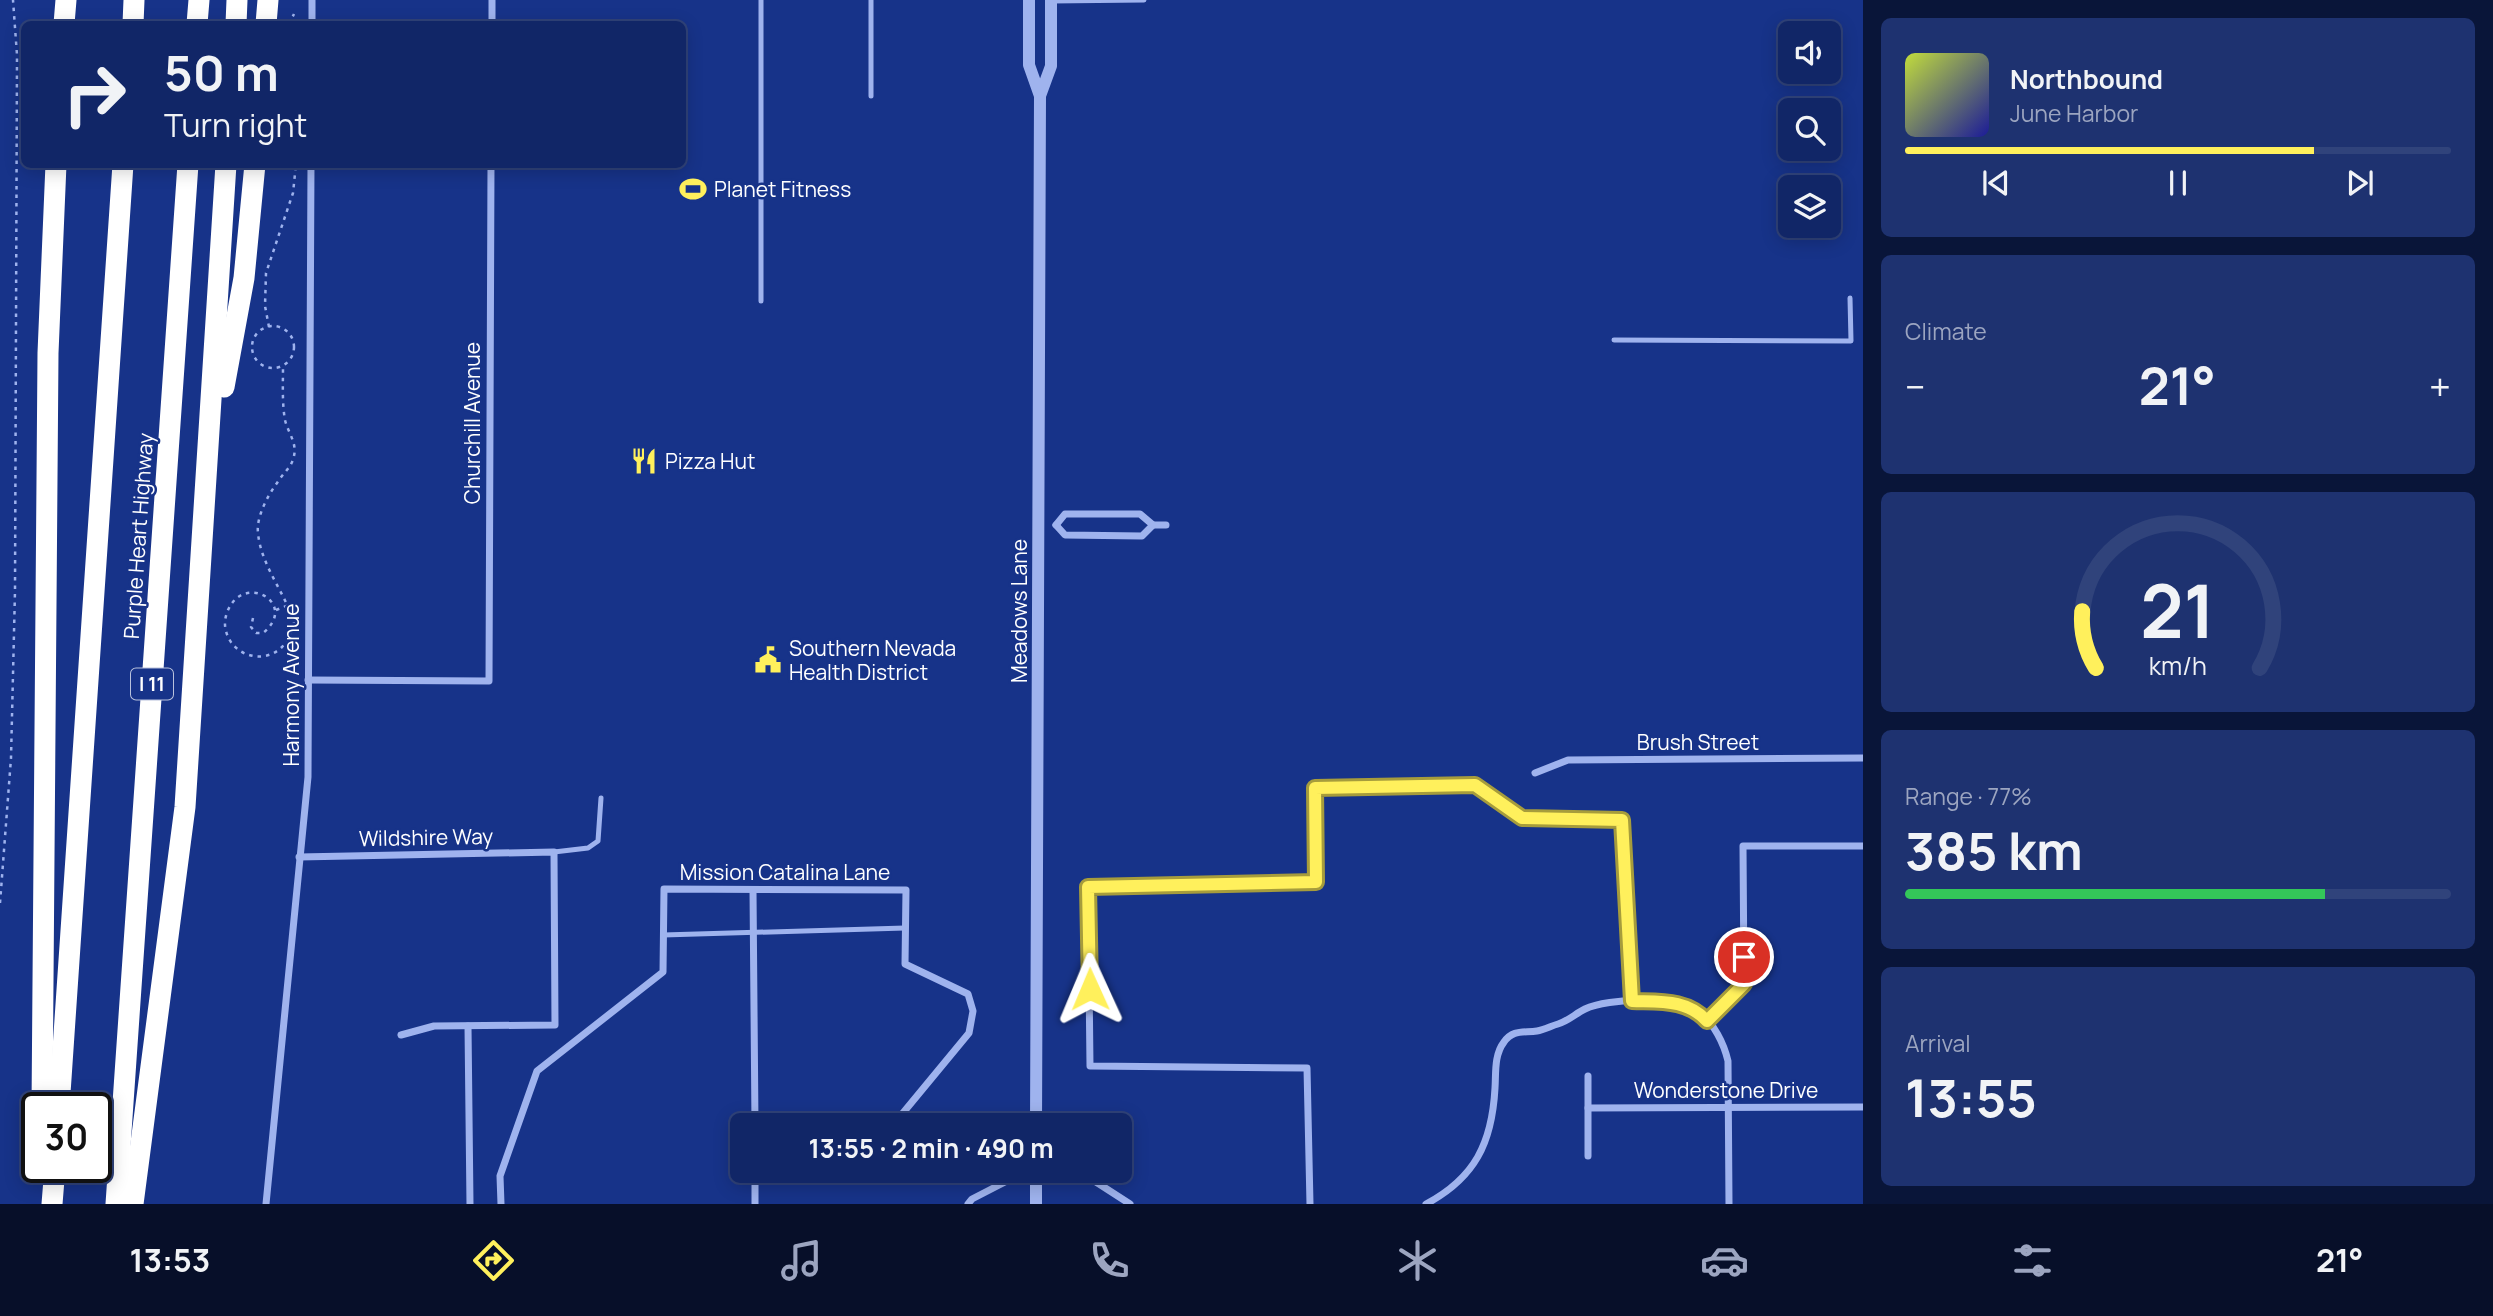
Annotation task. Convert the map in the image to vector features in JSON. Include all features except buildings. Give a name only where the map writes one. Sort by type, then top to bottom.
[{"type":"highway","points":[[64,21],[65,0]]},
{"type":"highway","points":[[133,21],[134,0]]},
{"type":"highway","points":[[197,21],[199,0]]},
{"type":"highway","points":[[236,21],[237,0]]},
{"type":"highway","points":[[266,21],[268,0]]},
{"type":"highway","points":[[42,1092],[48,353],[56,168]]},
{"type":"highway","name":"Purple Heart Highway","points":[[60,1092],[123,168]]},
{"type":"highway","name":"Purple Heart Highway","points":[[116,1204],[188,168]]},
{"type":"highway","points":[[133,1204],[185,807],[226,168]]},
{"type":"highway","points":[[208,471],[244,278],[255,168]]},
{"type":"highway","points":[[41,1183],[41,1204]]},
{"type":"highway","points":[[52,1204],[54,1183]]},
{"type":"street","points":[[312,0],[312,21]]},
{"type":"street","points":[[492,0],[492,21]]},
{"type":"street","name":"Meadows Lane","points":[[1030,0],[1029,65],[1040,96],[1036,1113]]},
{"type":"street","name":"Meadows Lane","points":[[1040,96],[1051,66],[1051,0]]},
{"type":"street","name":"Harmony Avenue","points":[[266,1204],[308,777],[311,168]]},
{"type":"street","name":"Churchill Avenue","points":[[308,680],[489,681],[491,168]]},
{"type":"street","points":[[1056,525],[1065,514],[1140,514],[1153,525],[1166,525]]},
{"type":"street","points":[[1039,525],[1056,525]]},
{"type":"street","points":[[1056,525],[1065,536],[1142,536],[1153,525]]},
{"type":"street","name":"Brush Street","points":[[1535,773],[1568,760],[1863,758]]},
{"type":"street","points":[[1310,1204],[1307,1068],[1090,1066],[1088,887],[1316,882],[1315,788],[1475,785],[1522,818],[1622,820],[1632,1001]]},
{"type":"street","points":[[1707,1021],[1744,984],[1743,846],[1863,846]]},
{"type":"street","points":[[401,1035],[435,1026],[555,1025],[554,852]]},
{"type":"street","name":"Wildshire Way","points":[[299,857],[554,852]]},
{"type":"street","name":"Mission Catalina Lane","points":[[663,934],[664,889],[906,890],[905,928]]},
{"type":"street","points":[[752,891],[755,1113]]},
{"type":"street","points":[[903,1113],[970,1033],[974,1012],[968,994],[905,964],[905,928]]},
{"type":"street","points":[[501,1204],[500,1176],[537,1071],[663,972],[663,934]]},
{"type":"street","points":[[1426,1204],[1443,1195],[1467,1173],[1482,1151],[1494,1114],[1497,1060],[1504,1041],[1517,1032],[1537,1031],[1568,1021],[1586,1008],[1632,1001],[1680,1003],[1698,1011],[1724,1045],[1728,1061],[1728,1204]]},
{"type":"street","points":[[468,1026],[470,1204]]},
{"type":"street","points":[[1588,1076],[1588,1156]]},
{"type":"street","name":"Wonderstone Drive","points":[[1588,1108],[1863,1107]]},
{"type":"street","points":[[755,1183],[755,1204]]},
{"type":"street","points":[[968,1204],[972,1199],[1003,1183]]},
{"type":"street","points":[[1036,1183],[1036,1204]]},
{"type":"street","points":[[1098,1183],[1130,1204]]},
{"type":"lane","points":[[761,0],[761,301]]},
{"type":"lane","points":[[871,0],[871,96]]},
{"type":"lane","points":[[1051,0],[1144,0]]},
{"type":"lane","points":[[1614,340],[1851,341],[1850,298]]},
{"type":"lane","points":[[554,852],[588,848],[598,841],[601,798]]},
{"type":"lane","points":[[663,934],[905,928]]},
{"type":"path","points":[[0,903],[12,758],[15,604],[16,55],[13,0]]},
{"type":"path","points":[[290,21],[294,14]]},
{"type":"path","points":[[269,327],[265,306],[266,273],[293,193],[296,168]]},
{"type":"path","points":[[253,618],[251,627],[256,633],[263,634],[276,619],[276,610],[270,601],[260,594],[248,591],[230,605],[225,628],[228,639],[243,653],[263,656],[282,647],[294,623],[289,606],[263,557],[257,525],[275,485],[292,465],[295,451],[291,431],[285,421],[283,366],[294,353],[293,340],[283,329],[269,327],[257,334],[252,348],[253,354],[261,365],[267,368],[283,366]]},
{"type":"path","points":[[276,610],[289,606]]},
{"type":"place","name":"Planet Fitness","points":[[693,189]]},
{"type":"place","name":"Pizza Hut","points":[[644,461]]},
{"type":"place","name":"Southern Nevada Health District","points":[[768,660]]},
{"type":"route","points":[[1090,989],[1088,887],[1316,882],[1315,788],[1475,785],[1522,818],[1622,820],[1632,1001],[1680,1003],[1698,1011],[1707,1021],[1744,984],[1744,957]]}]
